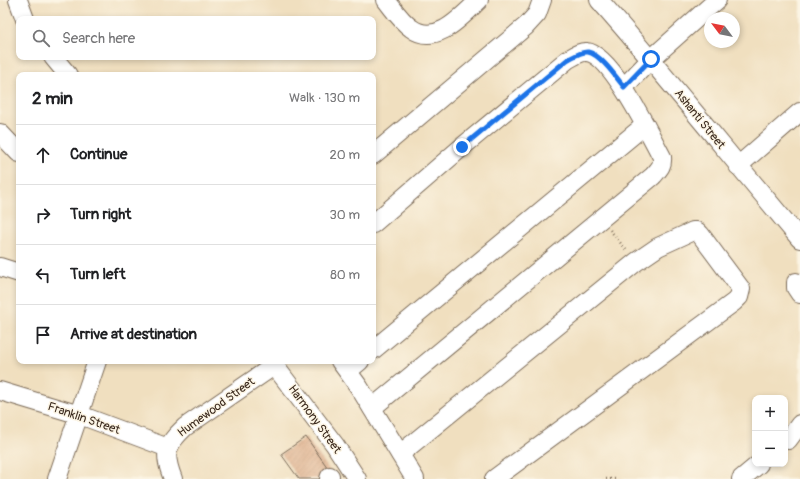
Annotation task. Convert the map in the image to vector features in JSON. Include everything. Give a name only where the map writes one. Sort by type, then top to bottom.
[{"type":"street","points":[[18,0],[24,16]]},
{"type":"street","points":[[386,0],[402,20],[411,28],[426,34],[437,32],[448,27],[479,0]]},
{"type":"street","points":[[376,152],[526,26],[537,14],[542,0]]},
{"type":"street","name":"Ashanti Street","points":[[599,0],[651,59],[738,166],[800,239]]},
{"type":"street","points":[[624,87],[651,59],[717,0]]},
{"type":"street","points":[[372,408],[653,176],[661,168],[662,157],[624,87],[599,58],[588,52],[579,54],[567,60],[376,221]]},
{"type":"street","points":[[56,60],[66,72]]},
{"type":"street","points":[[738,166],[800,112]]},
{"type":"street","points":[[376,348],[645,124]]},
{"type":"street","points":[[0,133],[16,150]]},
{"type":"street","points":[[400,454],[636,262],[658,247],[693,231],[697,231],[740,288],[739,297],[494,479]]},
{"type":"street","points":[[0,267],[16,272]]},
{"type":"street","points":[[57,479],[96,364]]},
{"type":"street","name":"Humewood Street","points":[[173,479],[167,461],[168,448],[174,438],[185,427],[272,364]]},
{"type":"street","name":"Harmony Street","points":[[274,364],[335,445],[357,479]]},
{"type":"street","points":[[349,364],[359,387],[415,479]]},
{"type":"street","name":"Franklin Street","points":[[0,391],[80,415],[168,448]]},
{"type":"street","points":[[791,438],[800,424]]},
{"type":"street","points":[[741,479],[755,467]]},
{"type":"path","points":[[600,219],[636,262]]},
{"type":"path","points":[[606,479],[614,479]]},
{"type":"building","points":[[306,437],[330,471],[319,479],[299,479],[281,454]]},
{"type":"route","points":[[462,147],[567,60],[579,54],[588,52],[599,58],[624,87],[651,59]]}]
